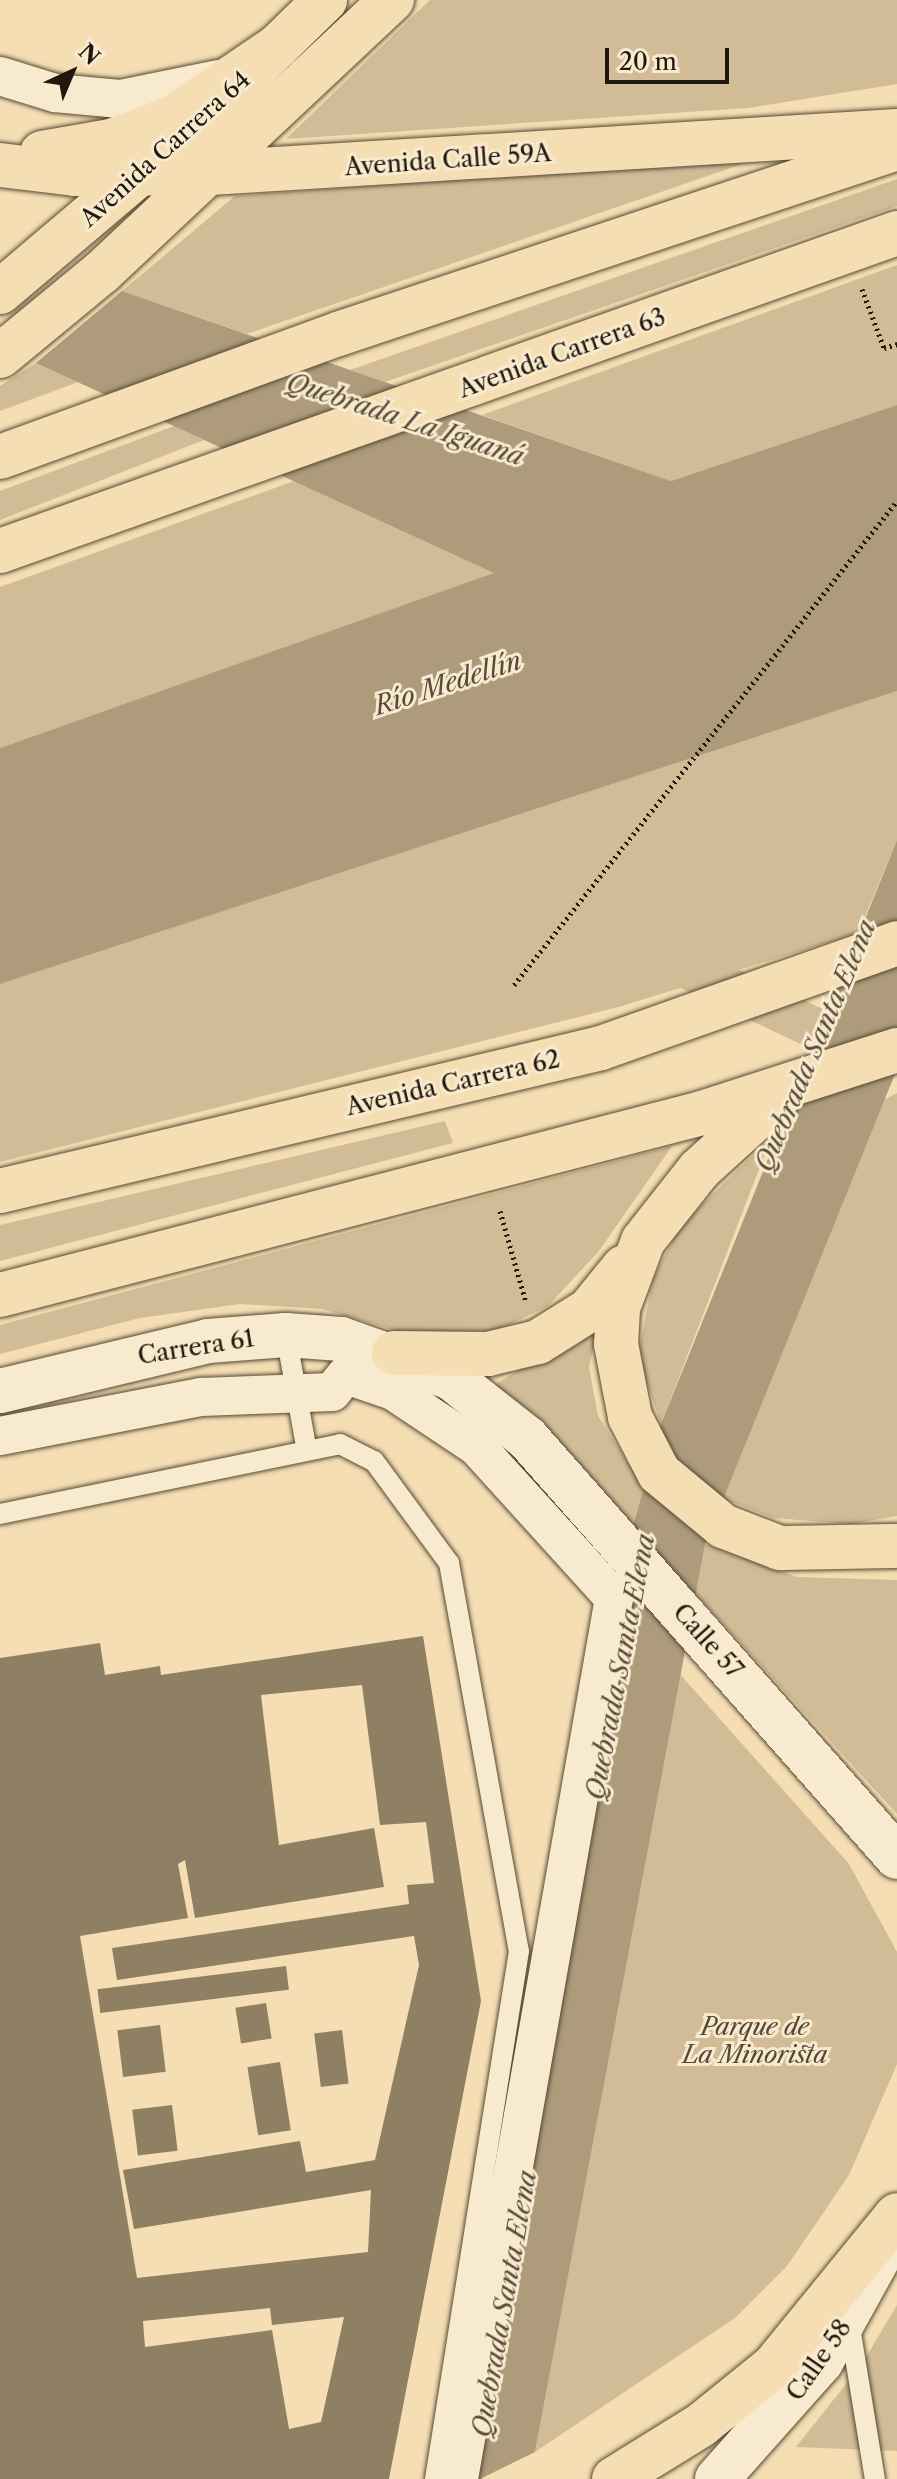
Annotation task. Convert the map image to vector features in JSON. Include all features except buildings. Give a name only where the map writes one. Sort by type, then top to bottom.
[{"type":"main road","name":"Avenida Carrera 64","points":[[0,292],[139,174],[325,0]]},
{"type":"main road","name":"Avenida Carrera 64","points":[[0,356],[102,272],[392,0]]},
{"type":"main road","points":[[0,157],[111,141],[172,118],[277,47]]},
{"type":"main road","name":"Avenida Calle 59A","points":[[0,165],[139,174],[210,173],[897,131]]},
{"type":"main road","points":[[0,457],[338,334],[897,148]]},
{"type":"main road","name":"Avenida Carrera 63","points":[[0,551],[160,491],[454,392],[897,233]]},
{"type":"main road","name":"Avenida Carrera 62","points":[[0,1191],[601,1048],[787,986],[897,943]]},
{"type":"main road","points":[[0,1295],[791,1087],[897,1050]]},
{"type":"main road","points":[[394,1353],[488,1354],[538,1342],[589,1310],[699,1170],[791,1087]]},
{"type":"main road","points":[[643,1241],[618,1308],[616,1344],[641,1445],[659,1473],[723,1526],[780,1548],[897,1546]]},
{"type":"main road","points":[[614,2479],[701,2425],[773,2367],[897,2215]]},
{"type":"street","points":[[0,76],[87,97],[153,96],[239,71],[277,47]]},
{"type":"street","name":"Carrera 61","points":[[0,1391],[208,1341],[286,1335],[394,1353]]},
{"type":"street","name":"Calle 57","points":[[394,1353],[497,1410],[706,1637],[897,1857]]},
{"type":"street","points":[[0,1436],[201,1397],[332,1392],[346,1375],[438,1416],[477,1447],[614,1598],[459,2479]]},
{"type":"street","name":"Calle 58","points":[[717,2479],[789,2403],[849,2319],[897,2223]]},
{"type":"lane","points":[[286,1335],[306,1446]]},
{"type":"lane","points":[[0,1514],[306,1446],[340,1444],[374,1461],[449,1563],[519,1951],[435,2479]]},
{"type":"lane","points":[[849,2319],[875,2479]]},
{"type":"path","points":[[860,283],[884,348],[897,344]]},
{"type":"path","points":[[514,985],[897,501]]},
{"type":"path","points":[[500,1211],[538,1342]]},
{"type":"green space","points":[[430,0],[897,0],[897,84],[748,108],[286,139]]},
{"type":"green space","points":[[763,157],[247,334],[122,291],[235,196]]},
{"type":"green space","points":[[897,179],[897,206],[385,382],[350,370]]},
{"type":"green space","points":[[897,265],[897,405],[671,481],[482,415]]},
{"type":"green space","points":[[36,363],[78,382],[0,411],[0,386]]},
{"type":"green space","points":[[174,426],[204,440],[0,520],[0,491]]},
{"type":"green space","points":[[294,481],[495,573],[0,748],[0,587]]},
{"type":"green space","points":[[897,691],[897,840],[858,933],[622,1006],[0,1162],[0,984]]},
{"type":"green space","points":[[511,864],[825,1010],[808,1047],[494,901]]},
{"type":"green space","points":[[897,1093],[897,1516],[851,1524],[774,1518],[719,1497],[883,1100]]},
{"type":"green space","points":[[445,1121],[453,1143],[0,1261],[0,1225]]},
{"type":"green space","points":[[771,1138],[661,1424],[638,1356],[653,1278],[682,1224]]},
{"type":"green space","points":[[672,1146],[599,1251],[548,1306],[496,1331],[405,1333],[322,1309],[240,1304],[140,1318],[0,1354],[0,1325]]},
{"type":"green space","points":[[600,1319],[589,1367],[598,1416],[645,1489],[633,1532],[555,1436],[495,1385]]},
{"type":"green space","points":[[705,1544],[797,1577],[897,1580],[897,1814],[695,1593]]},
{"type":"green space","name":"Parque de La Minorista","points":[[678,1672],[849,1864],[897,1952],[897,2064],[849,2175],[787,2266],[735,2318],[535,2452]]},
{"type":"green space","points":[[897,2305],[897,2451],[796,2447],[862,2364]]},
{"type":"water","points":[[122,291],[671,481],[897,405],[897,691],[0,984],[0,748],[494,573],[36,363]]},
{"type":"water","name":"Quebrada Santa Elena","points":[[897,840],[897,1069],[705,1544],[535,2452],[480,2479],[459,2479],[614,1598],[661,1424]]},
{"type":"water label","name":"Quebrada La Iguaná","points":[[405,420]]},
{"type":"water label","name":"Río Medellín","points":[[448,684]]}]
